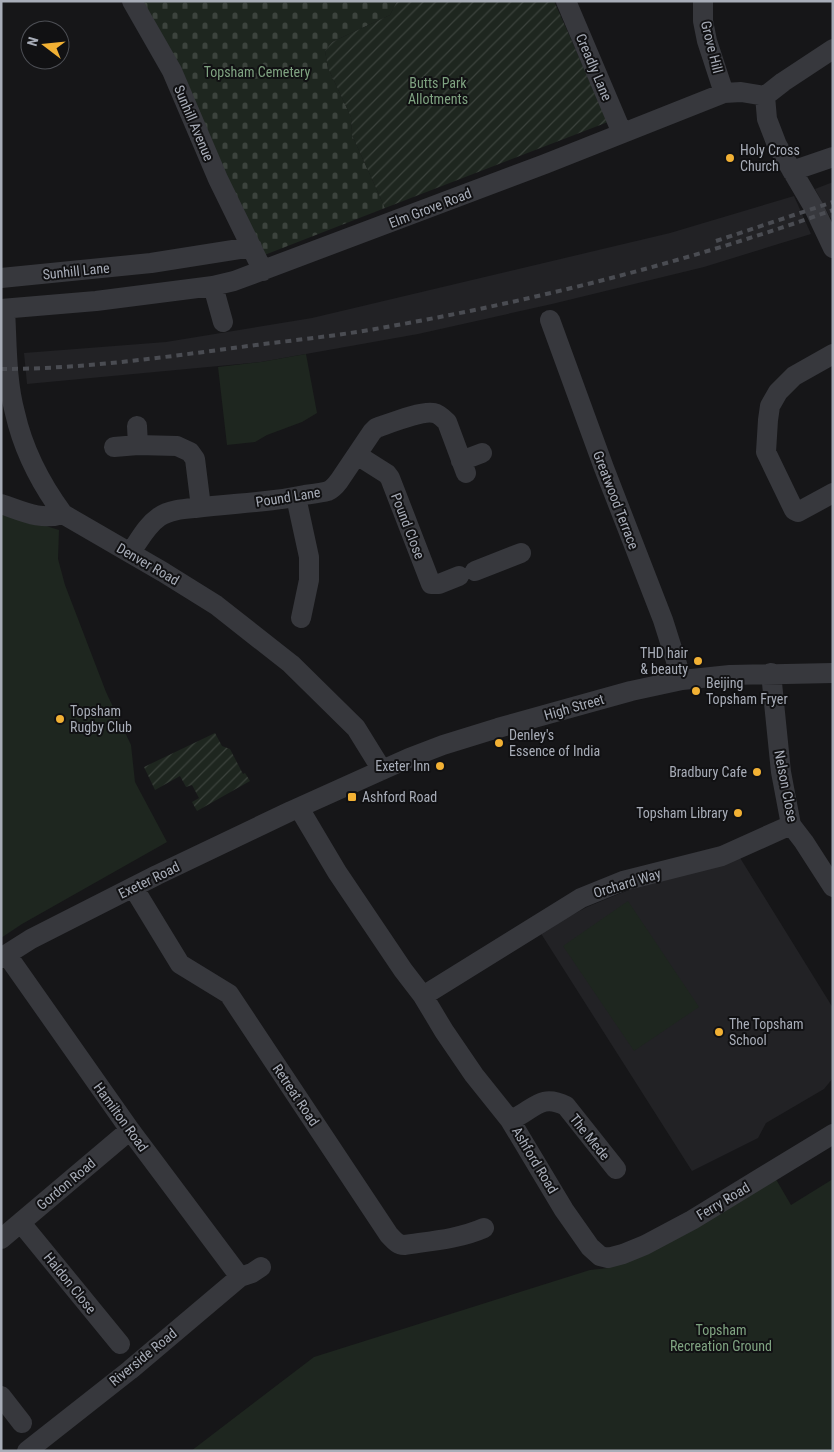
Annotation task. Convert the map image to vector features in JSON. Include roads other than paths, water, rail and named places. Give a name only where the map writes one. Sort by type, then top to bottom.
[{"type":"street","name":"Sunhill Avenue","points":[[132,1],[172,71],[218,179],[263,270]]},
{"type":"street","name":"Creadly Lane","points":[[566,1],[622,133]]},
{"type":"street","name":"Grove Hill","points":[[703,1],[707,40],[724,93]]},
{"type":"street","points":[[833,49],[764,96],[767,119],[777,145],[814,208],[833,247]]},
{"type":"street","name":"Elm Grove Road","points":[[3,309],[96,301],[213,286],[263,270],[545,164],[724,93],[741,92],[764,96]]},
{"type":"street","points":[[792,171],[833,158]]},
{"type":"street","name":"Sunhill Lane","points":[[1,278],[151,263],[252,247]]},
{"type":"street","points":[[213,286],[223,322]]},
{"type":"street","name":"Denver Road","points":[[3,309],[10,390],[14,413],[28,454],[55,505],[63,514],[216,605],[290,664],[356,728],[382,770]]},
{"type":"street","name":"Greatwood Terrace","points":[[550,320],[604,468],[663,620],[682,680]]},
{"type":"street","points":[[833,354],[794,376],[778,392],[770,406],[766,452],[794,510],[798,512],[833,493]]},
{"type":"street","name":"Pound Lane","points":[[130,553],[148,528],[165,513],[201,507],[296,497],[327,491],[333,488],[376,428],[399,420],[429,412],[439,415],[447,422],[464,467],[482,453]]},
{"type":"street","points":[[114,447],[138,435],[177,446],[190,452],[195,459],[201,507]]},
{"type":"street","name":"Pound Close","points":[[358,454],[390,478],[431,584],[439,584],[521,553]]},
{"type":"street","points":[[296,497],[309,557],[309,580],[302,618]]},
{"type":"street","points":[[1,504],[37,516],[48,517],[63,514]]},
{"type":"street","name":"Nelson Close","points":[[771,673],[781,772],[791,825],[833,887]]},
{"type":"street","name":"High Street","points":[[299,808],[382,770],[443,745],[631,691],[682,680],[730,675],[833,673]]},
{"type":"street","name":"Ashford Road","points":[[299,808],[337,872],[403,970],[423,996],[444,1031],[474,1075],[510,1120],[564,1210],[590,1247],[600,1256],[608,1258]]},
{"type":"street","name":"Exeter Road","points":[[4,956],[32,939],[133,887],[299,808]]},
{"type":"street","name":"Orchard Way","points":[[423,996],[580,898],[623,881],[722,856],[791,825]]},
{"type":"street","name":"Retreat Road","points":[[133,887],[180,964],[229,994],[389,1235],[396,1242],[404,1245],[442,1240],[484,1228]]},
{"type":"street","name":"Hamilton Road","points":[[4,956],[130,1130],[240,1277]]},
{"type":"street","name":"The Mede","points":[[510,1120],[548,1100],[566,1106],[616,1169]]},
{"type":"street","name":"Gordon Road","points":[[1,1238],[130,1130]]},
{"type":"street","name":"Ferry Road","points":[[608,1258],[645,1245],[692,1220],[833,1134]]},
{"type":"street","name":"Haldon Close","points":[[21,1222],[120,1344]]},
{"type":"street","name":"Riverside Road","points":[[27,1451],[130,1370],[240,1277],[252,1273],[261,1267]]},
{"type":"street","points":[[1,1396],[22,1422]]},
{"type":"railway","points":[[716,241],[833,202]]},
{"type":"railway","points":[[1,369],[65,367],[161,357],[345,334],[433,318],[549,293],[663,264],[833,210]]},
{"type":"place","name":"Holy Cross Church","points":[[730,158]]},
{"type":"place","name":"THD hair & beauty","points":[[698,661]]},
{"type":"place","name":"Beijing Topsham Fryer","points":[[696,691]]},
{"type":"place","name":"Topsham Rugby Club","points":[[60,719]]},
{"type":"place","name":"Denley's Essence of India","points":[[499,743]]},
{"type":"place","name":"Exeter Inn","points":[[440,766]]},
{"type":"place","name":"Bradbury Cafe","points":[[757,772]]},
{"type":"place","name":"Ashford Road","points":[[352,797]]},
{"type":"place","name":"Topsham Library","points":[[738,813]]},
{"type":"place","name":"The Topsham School","points":[[719,1032]]},
{"type":"park label","name":"Topsham Cemetery","points":[[257,72]]},
{"type":"park label","name":"Butts Park Allotments","points":[[438,92]]},
{"type":"park label","name":"Topsham Recreation Ground","points":[[721,1338]]}]
